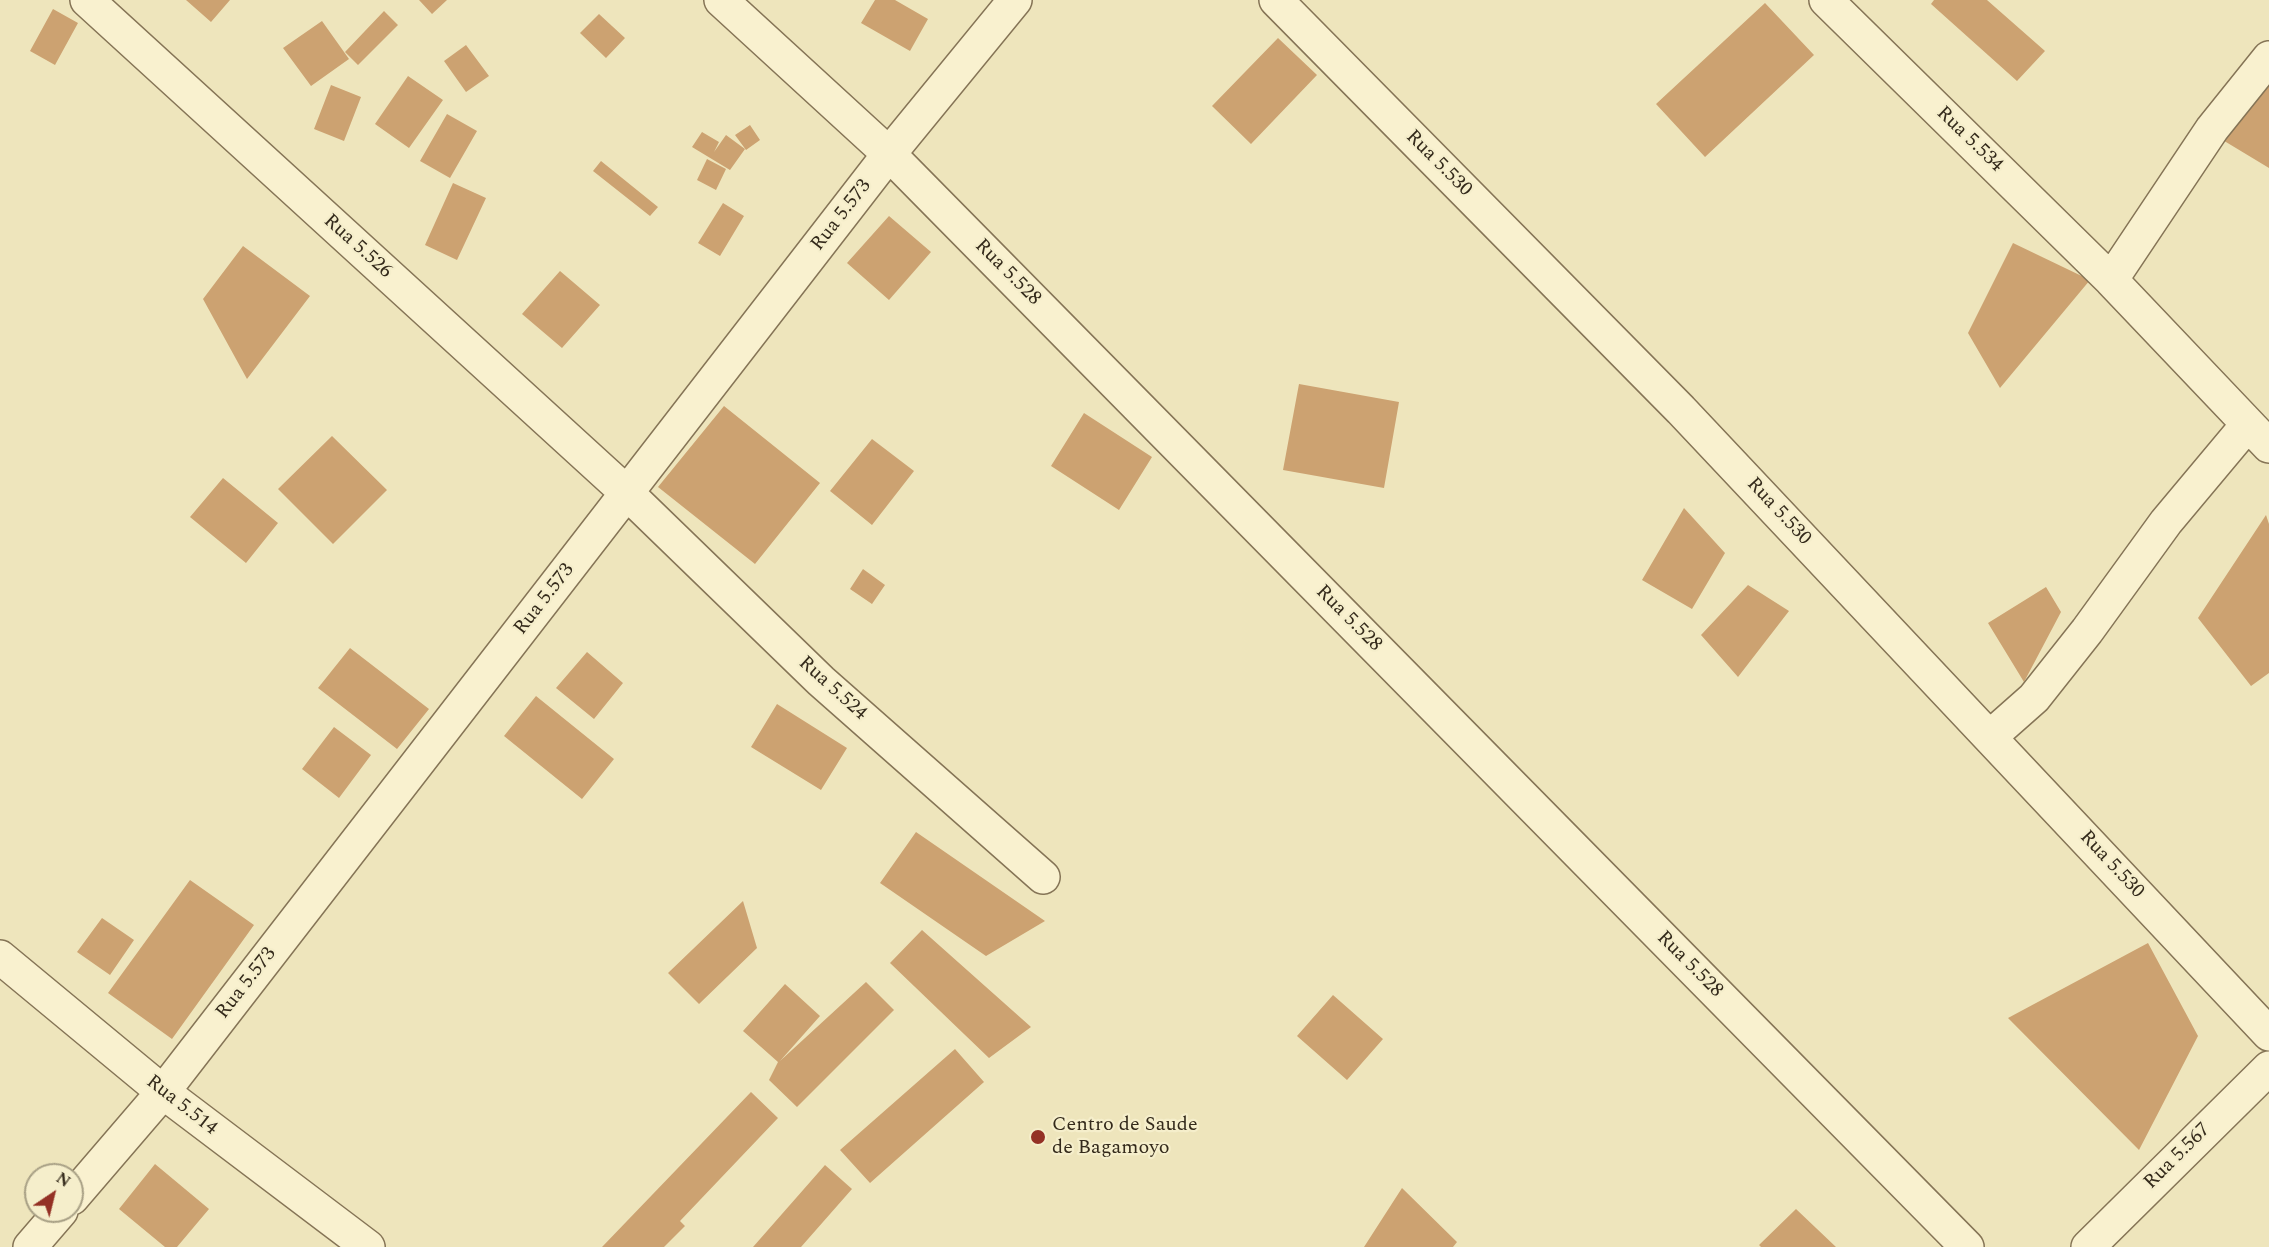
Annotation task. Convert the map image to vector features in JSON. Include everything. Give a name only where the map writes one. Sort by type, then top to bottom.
[{"type":"street","name":"Rua 5.526","points":[[87,0],[627,493]]},
{"type":"street","name":"Rua 5.528","points":[[721,0],[889,154],[1967,1247]]},
{"type":"street","name":"Rua 5.573","points":[[84,1184],[163,1092],[889,154],[1015,0]]},
{"type":"street","name":"Rua 5.530","points":[[1276,0],[1681,410],[1991,736],[2269,1034]]},
{"type":"street","name":"Rua 5.534","points":[[1826,0],[2111,280],[2259,435]]},
{"type":"street","points":[[2111,280],[2212,129],[2269,58]]},
{"type":"street","points":[[1991,736],[2034,698],[2087,631],[2166,522],[2259,435]]},
{"type":"street","name":"Rua 5.524","points":[[627,493],[821,681],[1044,877]]},
{"type":"street","name":"Rua 5.514","points":[[0,957],[163,1092],[368,1247]]},
{"type":"street","name":"Rua 5.567","points":[[2088,1247],[2269,1068]]},
{"type":"street","points":[[30,1247],[51,1223]]},
{"type":"building","points":[[186,0],[230,0],[211,22]]},
{"type":"building","points":[[419,0],[447,0],[432,14]]},
{"type":"building","points":[[875,0],[895,0],[928,19],[910,51],[861,23]]},
{"type":"building","points":[[1934,0],[1987,0],[2045,51],[2017,81],[1931,4]]},
{"type":"building","points":[[1765,3],[1814,55],[1705,157],[1656,104]]},
{"type":"building","points":[[53,9],[78,23],[55,65],[30,51]]},
{"type":"building","points":[[384,11],[398,25],[358,65],[345,52]]},
{"type":"building","points":[[599,14],[625,38],[606,58],[580,33]]},
{"type":"building","points":[[322,21],[349,59],[311,86],[283,48]]},
{"type":"building","points":[[1278,38],[1317,75],[1251,144],[1212,106]]},
{"type":"building","points":[[466,45],[489,76],[466,92],[444,61]]},
{"type":"building","points":[[2269,72],[2269,168],[2221,139]]},
{"type":"building","points":[[408,76],[443,100],[409,148],[375,124]]},
{"type":"building","points":[[331,85],[361,97],[344,141],[314,129]]},
{"type":"building","points":[[447,114],[477,131],[450,178],[420,161]]},
{"type":"building","points":[[750,125],[760,140],[746,150],[735,135]]},
{"type":"building","points":[[702,132],[719,142],[714,152],[726,135],[745,149],[730,170],[692,147]]},
{"type":"building","points":[[707,159],[726,169],[716,190],[697,180]]},
{"type":"building","points":[[601,161],[658,207],[650,216],[593,171]]},
{"type":"building","points":[[453,183],[486,198],[457,260],[425,245]]},
{"type":"building","points":[[723,203],[744,216],[720,256],[698,243]]},
{"type":"building","points":[[889,216],[931,252],[889,300],[847,263]]},
{"type":"building","points":[[2013,243],[2090,280],[2000,388],[1968,333]]},
{"type":"building","points":[[243,246],[310,296],[247,379],[203,299]]},
{"type":"building","points":[[560,271],[600,305],[562,348],[522,314]]},
{"type":"building","points":[[1299,384],[1399,402],[1384,488],[1283,470]]},
{"type":"building","points":[[724,406],[820,483],[755,564],[658,487]]},
{"type":"building","points":[[1084,413],[1152,457],[1119,510],[1051,466]]},
{"type":"building","points":[[332,436],[387,490],[333,544],[278,489]]},
{"type":"building","points":[[872,439],[914,471],[872,525],[830,491]]},
{"type":"building","points":[[223,478],[278,523],[246,563],[190,517]]},
{"type":"building","points":[[1684,508],[1725,553],[1692,609],[1642,580]]},
{"type":"building","points":[[2266,515],[2269,524],[2269,673],[2251,686],[2198,618]]},
{"type":"building","points":[[863,569],[885,585],[872,604],[850,589]]},
{"type":"building","points":[[1748,585],[1789,611],[1738,677],[1701,635]]},
{"type":"building","points":[[2046,587],[2061,612],[2024,682],[1988,623]]},
{"type":"building","points":[[350,648],[429,709],[397,749],[318,688]]},
{"type":"building","points":[[587,652],[623,683],[594,719],[556,688]]},
{"type":"building","points":[[536,696],[614,759],[582,799],[504,736]]},
{"type":"building","points":[[777,704],[847,748],[821,790],[751,747]]},
{"type":"building","points":[[334,727],[371,755],[339,798],[302,769]]},
{"type":"building","points":[[916,832],[1045,921],[986,956],[880,883]]},
{"type":"building","points":[[190,880],[254,925],[172,1039],[108,993]]},
{"type":"building","points":[[743,901],[757,948],[699,1004],[668,973]]},
{"type":"building","points":[[102,918],[134,940],[110,975],[77,952]]},
{"type":"building","points":[[922,930],[1031,1027],[989,1058],[890,963]]},
{"type":"building","points":[[2148,943],[2198,1036],[2139,1150],[2008,1018]]},
{"type":"building","points":[[866,982],[894,1010],[797,1107],[769,1080],[778,1062],[743,1031],[785,984],[820,1016],[780,1061]]},
{"type":"building","points":[[1333,995],[1383,1039],[1347,1080],[1297,1036]]},
{"type":"building","points":[[955,1049],[984,1082],[870,1183],[840,1150]]},
{"type":"building","points":[[751,1092],[778,1118],[680,1221],[685,1226],[664,1247],[602,1247]]},
{"type":"building","points":[[155,1164],[209,1209],[177,1247],[165,1247],[119,1209]]},
{"type":"building","points":[[825,1165],[852,1189],[801,1247],[753,1247]]},
{"type":"building","points":[[1402,1188],[1457,1242],[1453,1247],[1364,1247]]},
{"type":"building","points":[[1796,1209],[1836,1247],[1761,1247],[1759,1245]]},
{"type":"place","name":"Centro de Saude de Bagamoyo","points":[[1038,1137]]}]
